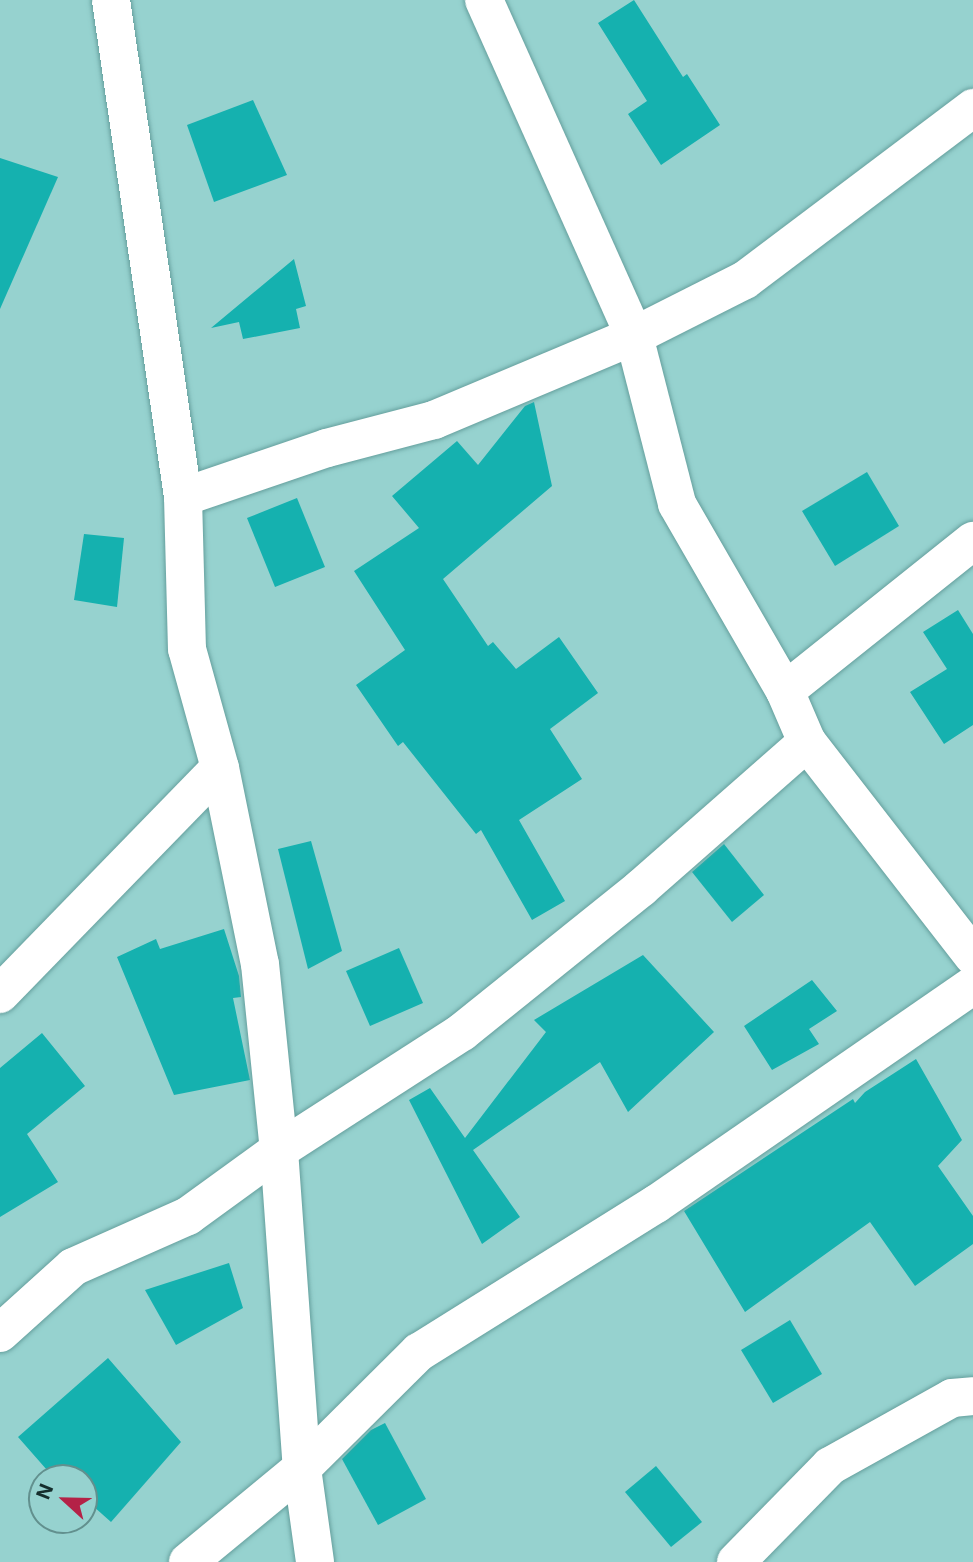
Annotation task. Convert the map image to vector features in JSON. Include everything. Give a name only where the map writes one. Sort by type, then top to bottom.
[{"type":"street","points":[[111,0],[183,497],[187,649],[220,768],[260,964],[279,1150],[302,1468],[315,1562]]},
{"type":"street","points":[[484,0],[634,335],[677,504],[785,691],[807,742],[973,957]]},
{"type":"street","points":[[183,497],[327,448],[434,420],[634,335],[745,280],[973,108]]},
{"type":"street","points":[[785,691],[973,541]]},
{"type":"street","points":[[0,1333],[73,1268],[188,1216],[279,1150],[461,1032],[642,887],[807,742]]},
{"type":"street","points":[[0,994],[220,768]]},
{"type":"street","points":[[188,1562],[302,1468],[419,1352],[656,1203],[973,985]]},
{"type":"street","points":[[736,1562],[830,1466],[952,1398],[973,1396]]},
{"type":"building","points":[[634,0],[683,77],[687,74],[720,125],[661,165],[628,114],[647,101],[598,23]]},
{"type":"building","points":[[253,100],[287,175],[214,202],[187,125]]},
{"type":"building","points":[[0,158],[58,177],[0,309]]},
{"type":"building","points":[[294,259],[306,306],[296,309],[300,328],[243,339],[239,322],[211,328]]},
{"type":"building","points":[[534,402],[552,486],[443,579],[488,646],[493,642],[516,669],[559,637],[598,693],[550,729],[582,779],[519,820],[565,901],[532,920],[481,830],[476,834],[403,742],[398,746],[356,685],[405,650],[354,571],[419,528],[392,496],[457,441],[478,465],[525,406]]},
{"type":"building","points":[[867,472],[899,526],[835,566],[802,511]]},
{"type":"building","points":[[297,498],[325,567],[275,587],[247,518]]},
{"type":"building","points":[[84,534],[124,538],[117,607],[74,600]]},
{"type":"building","points":[[958,610],[973,634],[973,725],[944,744],[910,692],[947,669],[923,632]]},
{"type":"building","points":[[311,841],[342,951],[308,969],[278,849]]},
{"type":"building","points":[[724,844],[764,895],[732,922],[692,872]]},
{"type":"building","points":[[224,929],[239,976],[241,997],[233,998],[250,1080],[174,1095],[117,957],[156,939],[160,949]]},
{"type":"building","points":[[399,948],[423,1003],[370,1026],[346,971]]},
{"type":"building","points":[[643,955],[714,1032],[628,1112],[600,1062],[473,1150],[520,1217],[482,1244],[409,1100],[430,1088],[465,1138],[546,1032],[534,1020]]},
{"type":"building","points":[[812,980],[837,1011],[809,1029],[819,1044],[772,1070],[744,1026]]},
{"type":"building","points":[[42,1033],[85,1086],[27,1134],[58,1182],[0,1217],[0,1068]]},
{"type":"building","points":[[916,1059],[962,1140],[938,1166],[973,1216],[973,1244],[915,1286],[870,1222],[745,1312],[684,1211],[853,1099],[855,1103],[865,1092]]},
{"type":"building","points":[[229,1263],[243,1308],[176,1345],[145,1290]]},
{"type":"building","points":[[790,1320],[822,1374],[773,1403],[741,1350]]},
{"type":"building","points":[[108,1358],[181,1442],[111,1522],[98,1510],[98,1464],[42,1464],[18,1437]]},
{"type":"building","points":[[385,1423],[426,1499],[378,1525],[342,1459],[371,1430]]},
{"type":"building","points":[[656,1466],[702,1522],[671,1547],[625,1492]]}]
